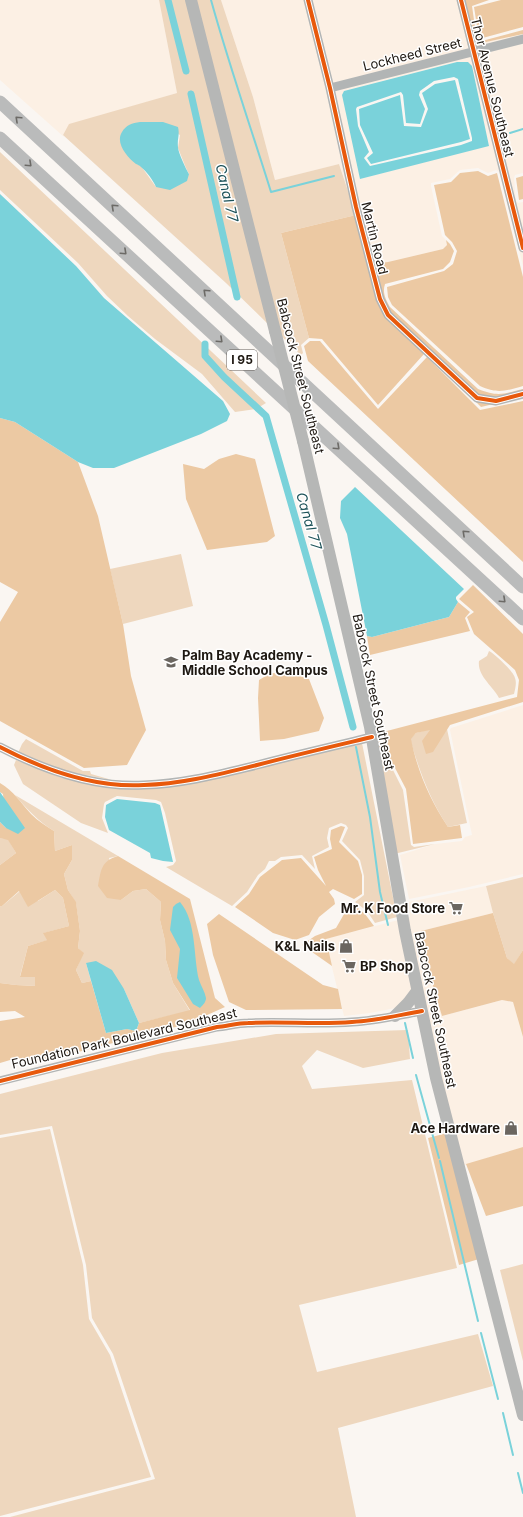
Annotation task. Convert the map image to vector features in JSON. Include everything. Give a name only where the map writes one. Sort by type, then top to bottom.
[{"type":"highway","name":"I 95","points":[[0,102],[523,587]]},
{"type":"highway","name":"I 95","points":[[0,138],[523,619]]},
{"type":"main road","name":"Babcock Street Southeast","points":[[192,0],[303,442],[372,737],[397,890],[436,1078],[519,1385],[523,1415]]},
{"type":"main road","points":[[395,1016],[417,991]]},
{"type":"street","name":"Martin Road","points":[[308,0],[330,88],[356,207],[380,299],[388,315],[477,398],[496,401],[523,394]]},
{"type":"street","name":"Thor Avenue Southeast","points":[[461,0],[523,248]]},
{"type":"street","name":"Lockheed Street","points":[[330,88],[523,39]]},
{"type":"street","points":[[0,747],[22,759],[63,774],[122,785],[144,786],[182,782],[215,775],[372,737]]},
{"type":"street","name":"Foundation Park Boulevard Southeast","points":[[0,1081],[217,1027],[247,1023],[287,1022],[324,1024],[354,1022],[422,1011]]},
{"type":"shaded area","points":[[0,0],[159,0],[177,93],[69,125],[63,135],[64,137],[0,80]]},
{"type":"shaded area","points":[[159,0],[188,0],[270,326],[226,283],[63,135],[69,124],[177,93]],"holes":[[[156,122],[180,135],[178,148],[189,174],[156,187],[141,166],[145,123]]]},
{"type":"shaded area","points":[[195,0],[221,0],[253,97],[275,180],[339,164],[356,215],[281,233],[309,338],[301,345],[303,353],[301,355],[279,334]]},
{"type":"shaded area","points":[[221,0],[461,0],[468,46],[523,34],[523,173],[515,175],[514,178],[516,201],[518,203],[523,202],[523,266],[499,172],[496,170],[488,173],[478,168],[460,170],[450,179],[431,183],[442,236],[446,240],[447,245],[443,249],[388,262],[370,264],[339,164],[275,180],[253,97]],"holes":[[[457,62],[468,62],[489,145],[360,179],[344,91]]]},
{"type":"shaded area","points":[[461,0],[489,0],[472,6],[478,42],[523,30],[523,34],[468,46]]},
{"type":"shaded area","points":[[501,0],[523,0],[523,27],[479,39],[474,7]]},
{"type":"shaded area","points":[[0,152],[266,403],[256,409],[235,412],[202,374],[155,339],[128,316],[107,296],[78,263],[0,190]]},
{"type":"shaded area","points":[[478,171],[488,176],[497,173],[523,277],[523,386],[502,391],[486,389],[480,386],[392,305],[388,297],[387,287],[444,271],[453,264],[457,251],[452,242],[445,235],[434,185],[451,182],[460,173]]},
{"type":"shaded area","points":[[523,176],[523,199],[519,200],[516,178]]},
{"type":"shaded area","points":[[356,215],[370,264],[388,262],[443,249],[447,245],[446,240],[450,244],[454,251],[450,262],[443,269],[385,284],[384,293],[387,302],[390,307],[478,389],[500,394],[523,389],[523,397],[481,407],[428,354],[424,354],[378,405],[322,339],[309,338],[281,233]]},
{"type":"shaded area","points":[[310,341],[320,341],[378,409],[427,357],[480,410],[523,401],[523,562],[308,361],[304,346]]},
{"type":"shaded area","points":[[0,418],[15,422],[78,462],[98,516],[123,624],[131,676],[146,730],[127,765],[84,768],[0,721],[0,622],[18,592],[0,582]]},
{"type":"shaded area","points":[[236,454],[255,459],[275,536],[267,542],[207,550],[186,499],[183,464],[204,469],[219,459]]},
{"type":"shaded area","points":[[181,554],[193,606],[123,624],[110,569]]},
{"type":"shaded area","points":[[473,585],[523,634],[523,702],[450,725],[433,752],[426,754],[422,741],[430,730],[416,733],[411,739],[417,762],[435,806],[448,827],[460,825],[462,838],[413,844],[406,789],[395,768],[383,752],[383,732],[517,697],[519,680],[515,670],[474,634],[467,617],[474,612],[459,599]]},
{"type":"shaded area","points":[[458,602],[470,612],[465,618],[470,631],[370,655],[367,636],[372,637],[449,617]]},
{"type":"shaded area","points":[[489,651],[504,663],[514,675],[516,686],[514,694],[499,698],[480,671],[479,661],[487,656]]},
{"type":"shaded area","points":[[271,673],[294,674],[309,679],[324,718],[319,731],[284,739],[260,741],[258,698],[259,680]]},
{"type":"shaded area","points":[[523,705],[523,874],[409,899],[400,855],[435,844],[462,841],[465,837],[472,835],[450,730],[451,728]]},
{"type":"shaded area","points":[[430,729],[441,737],[447,729],[467,823],[448,827],[430,795],[421,773],[410,739],[416,733]]},
{"type":"shaded area","points":[[26,739],[83,771],[90,771],[91,774],[112,780],[63,771],[18,753]]},
{"type":"shaded area","points":[[380,740],[380,753],[393,770],[403,790],[411,845],[414,847],[435,844],[394,854],[376,741]]},
{"type":"shaded area","points":[[362,743],[397,917],[375,923],[367,911],[355,902],[364,895],[364,876],[360,860],[342,841],[348,828],[346,825],[341,823],[329,828],[327,838],[329,847],[312,856],[315,869],[302,855],[281,857],[275,861],[269,861],[265,869],[258,875],[247,892],[232,906],[166,867],[173,865],[176,861],[161,802],[156,800],[117,796],[105,802],[102,818],[108,833],[81,823],[23,784],[14,765],[16,760],[62,778],[144,789]]},
{"type":"shaded area","points":[[0,783],[13,793],[34,817],[54,831],[55,851],[72,845],[72,860],[64,874],[68,890],[76,902],[80,931],[78,948],[84,953],[76,970],[82,983],[91,981],[106,1033],[127,1029],[136,1031],[139,1023],[190,1010],[173,983],[166,960],[165,941],[160,920],[161,902],[146,889],[133,891],[121,900],[107,898],[98,886],[101,871],[105,863],[118,856],[190,899],[215,998],[225,1007],[187,1024],[43,1061],[17,1058],[0,1063],[0,1021],[25,1017],[15,1011],[0,1012],[0,983],[35,986],[35,977],[20,977],[28,946],[47,940],[43,933],[69,926],[63,898],[55,890],[28,907],[19,891],[1,907],[0,906],[0,865],[16,853],[8,840],[0,838],[0,822],[6,828],[3,794],[0,792]]},
{"type":"shaded area","points":[[15,795],[118,856],[109,858],[121,900],[133,891],[146,889],[161,902],[160,920],[165,941],[166,960],[173,983],[190,1011],[139,1023],[124,989],[86,963],[91,981],[82,983],[76,970],[83,953],[78,948],[80,931],[76,903],[68,890],[64,874],[72,860],[72,845],[55,851],[54,831],[33,814]]},
{"type":"shaded area","points":[[341,826],[345,827],[339,842],[358,861],[362,875],[362,894],[354,899],[333,889],[329,892],[334,899],[335,904],[319,917],[309,935],[295,940],[273,933],[235,907],[249,894],[260,877],[282,860],[301,858],[326,886],[318,870],[314,857],[332,849],[330,839],[331,830]]},
{"type":"shaded area","points":[[0,838],[8,839],[16,853],[0,865]]},
{"type":"shaded area","points":[[523,877],[523,950],[514,965],[507,958],[486,886]]},
{"type":"shaded area","points":[[486,886],[493,913],[421,931],[434,990],[442,1016],[502,1000],[513,1002],[523,1037],[523,1147],[459,1167],[426,1009],[426,1002],[370,1013],[344,1016],[325,939],[410,917],[409,902]]},
{"type":"shaded area","points":[[55,890],[63,898],[69,926],[44,933],[48,940],[28,946],[20,976],[35,977],[36,986],[0,983],[0,906],[1,907],[20,891],[38,901]]},
{"type":"shaded area","points":[[351,902],[365,914],[374,926],[326,939],[332,966],[302,945],[315,936],[336,928]]},
{"type":"shaded area","points":[[493,913],[507,958],[514,964],[523,950],[523,1037],[513,1002],[502,1000],[442,1016],[434,990],[421,931]]},
{"type":"shaded area","points":[[219,914],[323,985],[338,989],[342,1009],[246,1010],[229,1002],[213,955],[207,924]]},
{"type":"shaded area","points":[[408,1030],[410,1059],[363,1068],[317,1050],[302,1066],[312,1089],[412,1080],[457,1268],[299,1305],[317,1372],[478,1334],[493,1386],[338,1428],[356,1517],[10,1517],[155,1479],[113,1354],[92,1318],[86,1265],[52,1126],[0,1135],[0,1094],[162,1053],[276,1034]]},
{"type":"shaded area","points":[[50,1129],[83,1265],[89,1319],[110,1355],[151,1477],[0,1516],[0,1138]]},
{"type":"shaded area","points":[[447,1133],[479,1259],[459,1265],[428,1138]]},
{"type":"shaded area","points":[[523,1147],[523,1206],[486,1216],[466,1164]]},
{"type":"shaded area","points":[[523,1264],[523,1361],[500,1270]]},
{"type":"water","points":[[457,62],[468,62],[472,66],[489,146],[360,179],[342,95],[344,91]],"holes":[[[454,77],[458,79],[472,141],[461,145],[370,166],[364,158],[369,152],[358,126],[357,107],[401,92],[403,95],[406,123],[420,124],[425,109],[419,95],[420,91],[434,81]]]},
{"type":"water","points":[[455,80],[470,139],[371,164],[367,158],[373,153],[360,125],[359,109],[400,95],[404,126],[421,127],[428,109],[422,93],[435,84]]},
{"type":"water","points":[[163,122],[178,127],[178,149],[189,174],[187,181],[170,190],[156,187],[152,179],[145,171],[126,154],[121,145],[120,136],[125,128],[134,123]]},
{"type":"water","points":[[0,194],[76,266],[104,298],[223,401],[230,414],[227,421],[201,434],[114,468],[93,468],[78,462],[15,422],[0,418]]},
{"type":"water","points":[[355,487],[464,589],[456,597],[458,602],[449,617],[372,637],[367,636],[347,534],[340,518],[341,501]]},
{"type":"water","points":[[0,792],[25,828],[18,834],[6,828],[0,822]]},
{"type":"water","points":[[117,799],[155,803],[160,805],[173,862],[151,858],[150,853],[109,830],[105,817],[106,805]]},
{"type":"water","points":[[180,902],[189,919],[192,929],[197,971],[206,998],[205,1002],[200,1008],[193,1004],[177,978],[180,949],[170,930],[173,907]]},
{"type":"water","points":[[96,961],[112,970],[124,989],[139,1023],[136,1031],[127,1029],[106,1033],[86,963]]},
{"type":"waterway","name":"Canal 77","points":[[168,0],[186,71]]},
{"type":"waterway","points":[[211,0],[271,192],[334,176]]},
{"type":"waterway","name":"Canal 77","points":[[191,94],[237,297]]},
{"type":"waterway","points":[[510,133],[523,129]]},
{"type":"waterway","name":"Canal 77","points":[[205,344],[205,356],[224,377],[266,416],[326,625],[353,727]]},
{"type":"waterway","points":[[356,747],[370,817],[380,892],[388,925]]},
{"type":"waterway","points":[[405,1023],[413,1058]]},
{"type":"waterway","points":[[416,1075],[439,1158]]},
{"type":"waterway","points":[[440,1161],[478,1321]]},
{"type":"waterway","points":[[481,1333],[498,1399]]},
{"type":"waterway","points":[[503,1413],[513,1455]]},
{"type":"waterway","points":[[518,1473],[523,1493]]},
{"type":"cycle path","points":[[308,0],[330,88],[356,207],[380,299],[388,315],[477,398],[496,401],[523,394]]},
{"type":"cycle path","points":[[461,0],[523,248]]},
{"type":"cycle path","points":[[0,747],[34,763],[70,776],[107,784],[144,785],[173,783],[201,778],[372,737]]},
{"type":"cycle path","points":[[0,1081],[217,1027],[244,1023],[274,1022],[339,1023],[379,1019],[422,1011]]},
{"type":"place","name":"Palm Bay Academy - Middle School Campus","points":[[171,662]]},
{"type":"place","name":"Mr. K Food Store","points":[[456,908]]},
{"type":"place","name":"K&L Nails","points":[[346,946]]},
{"type":"place","name":"BP Shop","points":[[349,966]]},
{"type":"place","name":"Ace Hardware","points":[[511,1128]]}]
